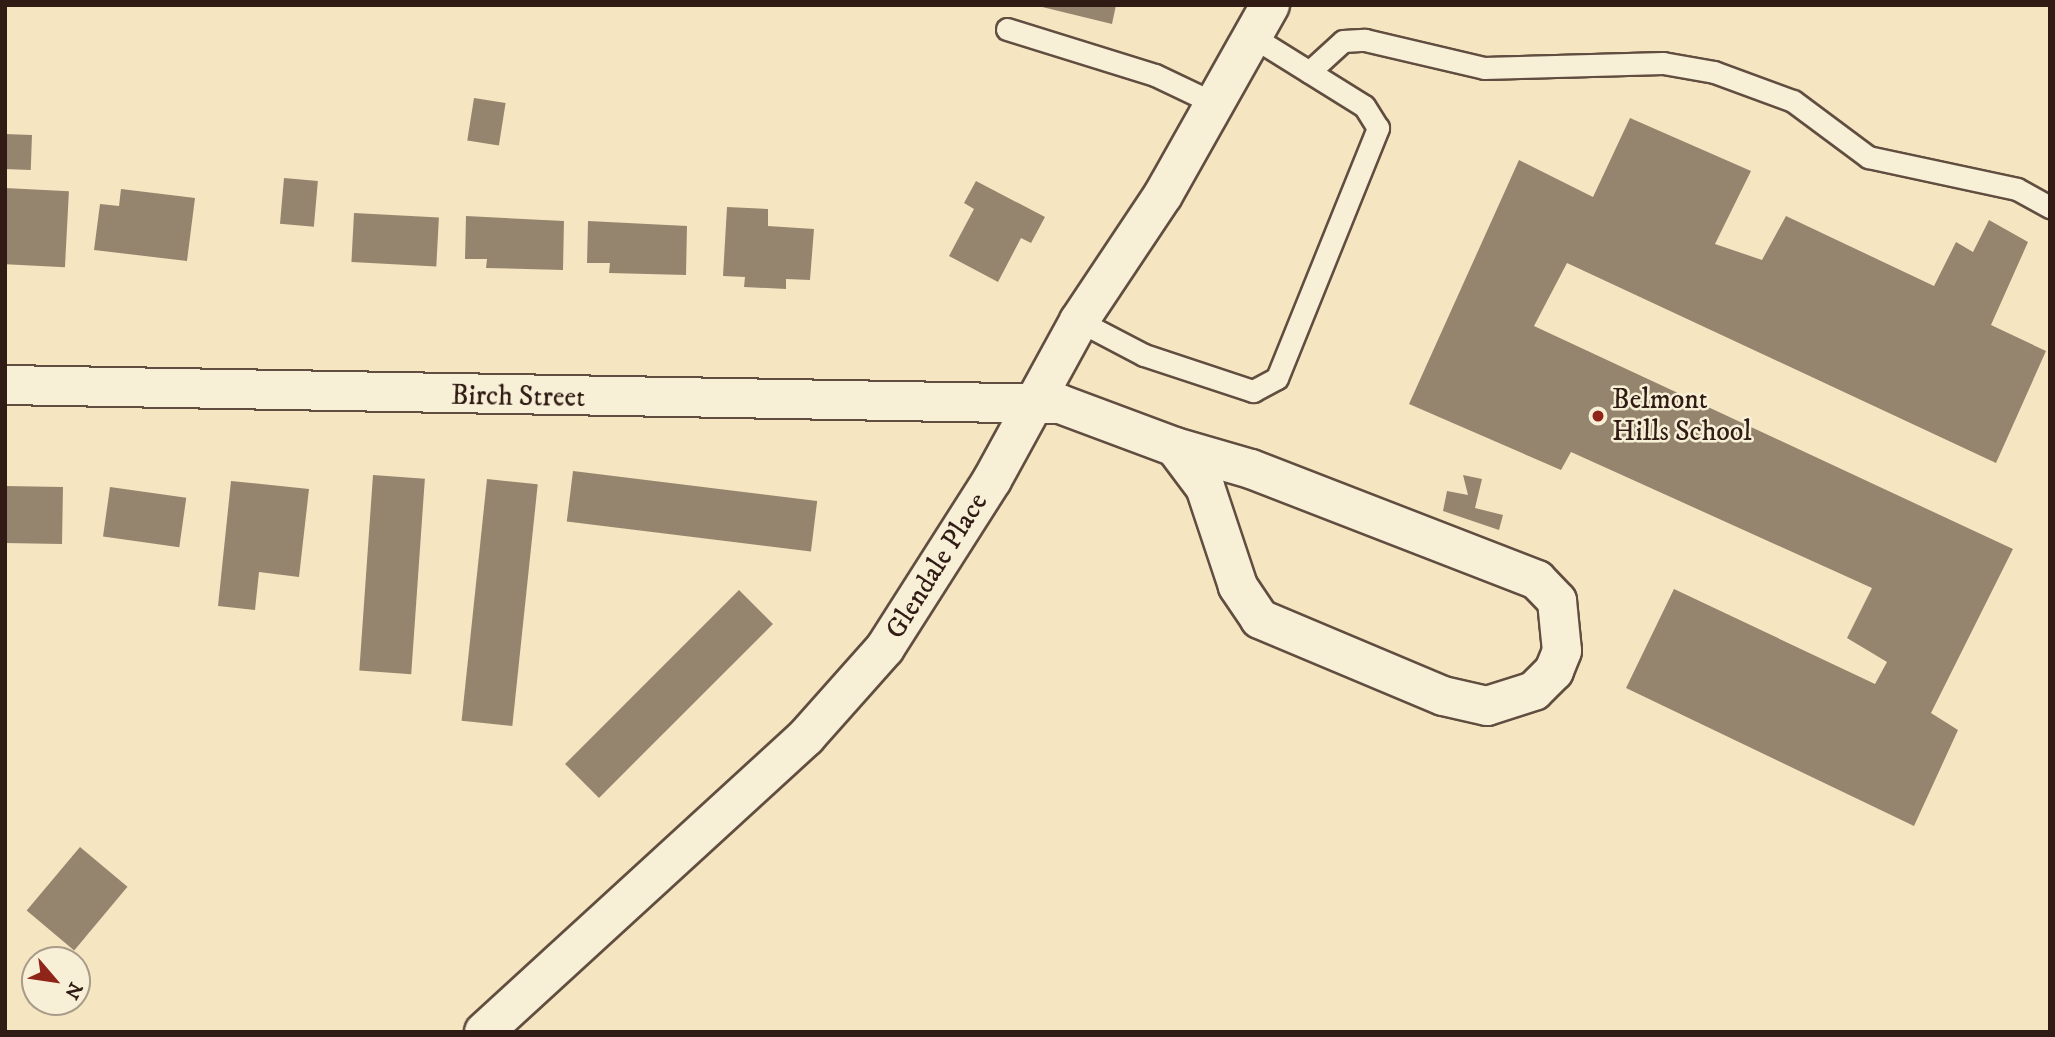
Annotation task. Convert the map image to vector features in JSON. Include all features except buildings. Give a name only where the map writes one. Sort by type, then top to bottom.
[{"type":"street","name":"Glendale Place","points":[[484,1032],[806,737],[886,648],[1079,321],[1216,104],[1262,21]]},
{"type":"street","name":"Birch Street","points":[[5,385],[1030,408],[1060,404],[1175,447],[1251,469],[1537,580],[1557,601],[1562,651],[1554,671],[1534,691],[1487,706],[1443,696],[1270,625],[1238,586],[1205,487],[1175,447]]},
{"type":"lane","points":[[1079,321],[1144,355],[1253,391],[1272,385],[1377,141],[1378,128],[1364,106],[1309,72],[1262,21]]},
{"type":"lane","points":[[1007,29],[1155,75],[1216,104]]},
{"type":"lane","points":[[1309,72],[1343,41],[1366,40],[1484,68],[1663,63],[1714,72],[1793,101],[1868,158],[2017,189],[2050,207]]},
{"type":"place","name":"Belmont Hills School","points":[[1598,416]]}]
